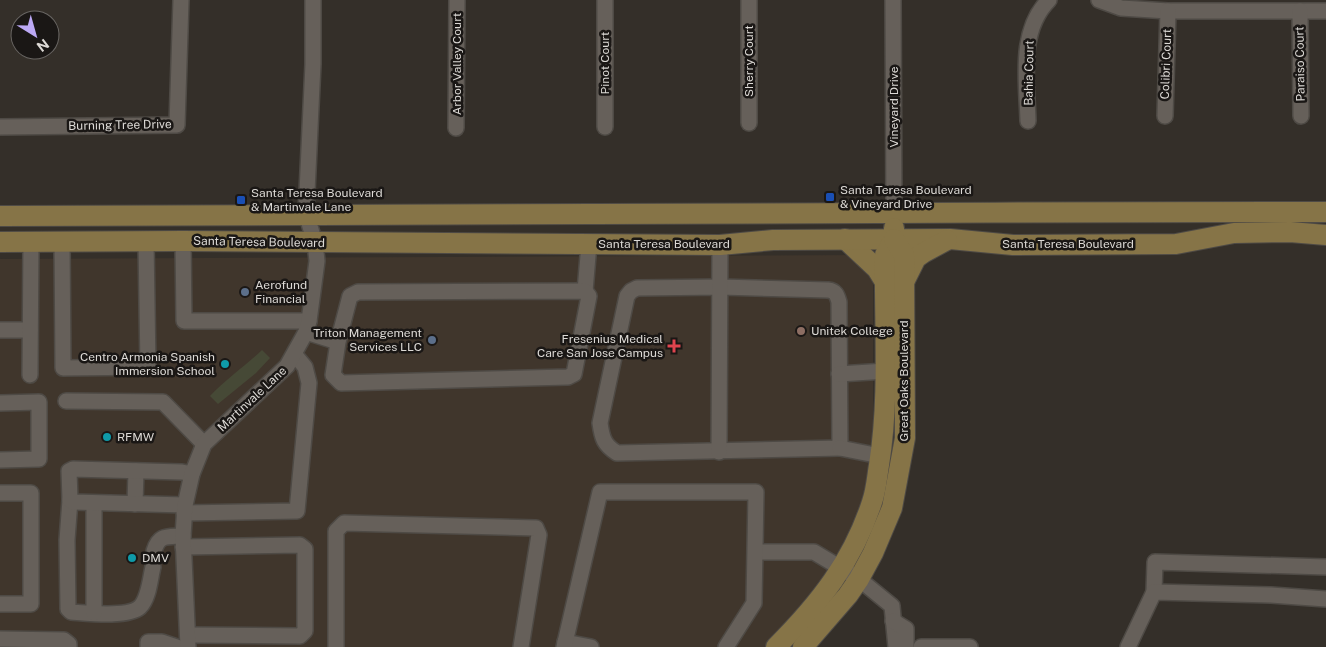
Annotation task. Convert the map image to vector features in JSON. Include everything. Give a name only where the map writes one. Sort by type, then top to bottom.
[{"type":"main road","points":[[0,216],[306,213],[894,214],[1326,212]]},
{"type":"main road","name":"Great Oaks Boulevard","points":[[803,647],[848,595],[856,543],[873,501],[884,435],[886,371],[894,282],[904,255],[894,239],[894,214]]},
{"type":"main road","name":"Santa Teresa Boulevard","points":[[0,242],[720,245],[773,240],[950,239],[1013,245],[1176,244],[1234,233],[1290,232],[1326,235]]},
{"type":"main road","points":[[844,239],[894,282],[916,258],[950,239]]},
{"type":"main road","name":"Great Oaks Boulevard","points":[[776,647],[822,598],[873,553],[892,508],[906,438],[894,282]]},
{"type":"street","name":"Burning Tree Drive","points":[[0,127],[177,125],[180,0]]},
{"type":"street","name":"Martinvale Lane","points":[[188,641],[183,542],[185,509],[192,474],[204,444],[287,366],[295,355],[308,327],[317,261],[315,243],[306,213],[313,64],[313,0]]},
{"type":"street","name":"Arbor Valley Court","points":[[456,128],[457,0]]},
{"type":"street","name":"Pinot Court","points":[[605,0],[605,127]]},
{"type":"street","name":"Sherry Court","points":[[749,0],[750,123]]},
{"type":"street","name":"Vineyard Drive","points":[[893,0],[894,214]]},
{"type":"street","name":"Bahia Court","points":[[1028,121],[1028,37],[1039,9],[1048,0]]},
{"type":"street","points":[[1098,0],[1121,8],[1168,11],[1326,11]]},
{"type":"street","name":"Colibri Court","points":[[1165,116],[1168,11]]},
{"type":"street","name":"Paraiso Court","points":[[1300,11],[1301,116]]},
{"type":"street","points":[[30,375],[31,242]]},
{"type":"street","points":[[62,242],[63,368],[148,367],[146,242]]},
{"type":"street","points":[[183,242],[184,321],[308,327],[338,342]]},
{"type":"street","points":[[585,291],[358,292],[350,296],[338,342],[334,375],[342,383],[568,377],[574,374],[589,296],[585,291],[589,244]]},
{"type":"street","points":[[719,452],[720,245]]},
{"type":"street","points":[[840,448],[838,302],[837,295],[833,291],[721,286],[637,288],[631,291],[625,302],[600,423],[602,437],[611,450],[617,453],[840,448],[880,456]]},
{"type":"street","points":[[0,330],[30,330]]},
{"type":"street","points":[[70,500],[73,502],[135,504],[185,509],[297,511],[309,383],[304,367],[295,355]]},
{"type":"street","points":[[839,374],[886,371]]},
{"type":"street","points":[[66,401],[163,402],[204,444]]},
{"type":"street","points":[[0,403],[38,402],[39,450],[39,459],[0,460]]},
{"type":"street","points":[[153,567],[146,598],[140,607],[130,612],[71,612],[68,609],[67,540],[70,500],[69,472],[72,469],[136,470],[192,474]]},
{"type":"street","points":[[135,504],[136,470]]},
{"type":"street","points":[[591,647],[565,645],[600,492],[756,492],[754,603],[726,647]]},
{"type":"street","points":[[0,493],[31,493],[31,604],[0,604]]},
{"type":"street","points":[[94,503],[94,613]]},
{"type":"street","points":[[336,647],[336,531],[344,523],[536,528],[539,535],[521,647]]},
{"type":"street","points":[[154,551],[156,542],[163,537],[183,542],[300,545],[305,549],[305,631],[300,636],[188,641]]},
{"type":"street","points":[[756,552],[814,552],[850,574],[892,606],[896,647]]},
{"type":"street","points":[[1128,647],[1154,592],[1155,562],[1326,567]]},
{"type":"street","points":[[1154,592],[1272,595],[1326,600]]},
{"type":"street","points":[[886,647],[885,632],[893,621]]},
{"type":"street","points":[[893,621],[906,629],[906,647]]},
{"type":"street","points":[[0,638],[64,640],[70,647]]},
{"type":"street","points":[[148,647],[148,642],[162,642],[177,647]]},
{"type":"street","points":[[920,647],[970,647]]},
{"type":"shaded area","points":[[873,255],[873,449],[855,535],[809,601],[765,647],[0,647],[0,259]]},
{"type":"green space","points":[[262,350],[270,358],[256,373],[218,404],[210,396]]},
{"type":"place","name":"Santa Teresa Boulevard & Vineyard Drive","points":[[830,197]]},
{"type":"place","name":"Santa Teresa Boulevard & Martinvale Lane","points":[[241,200]]},
{"type":"place","name":"Aerofund Financial","points":[[245,292]]},
{"type":"place","name":"Unitek College","points":[[801,331]]},
{"type":"place","name":"Triton Management Services LLC","points":[[432,340]]},
{"type":"place","name":"Fresenius Medical Care San Jose Campus","points":[[674,346]]},
{"type":"place","name":"Centro Armonia Spanish Immersion School","points":[[225,364]]},
{"type":"place","name":"RFMW","points":[[107,437]]},
{"type":"place","name":"DMV","points":[[132,558]]}]
